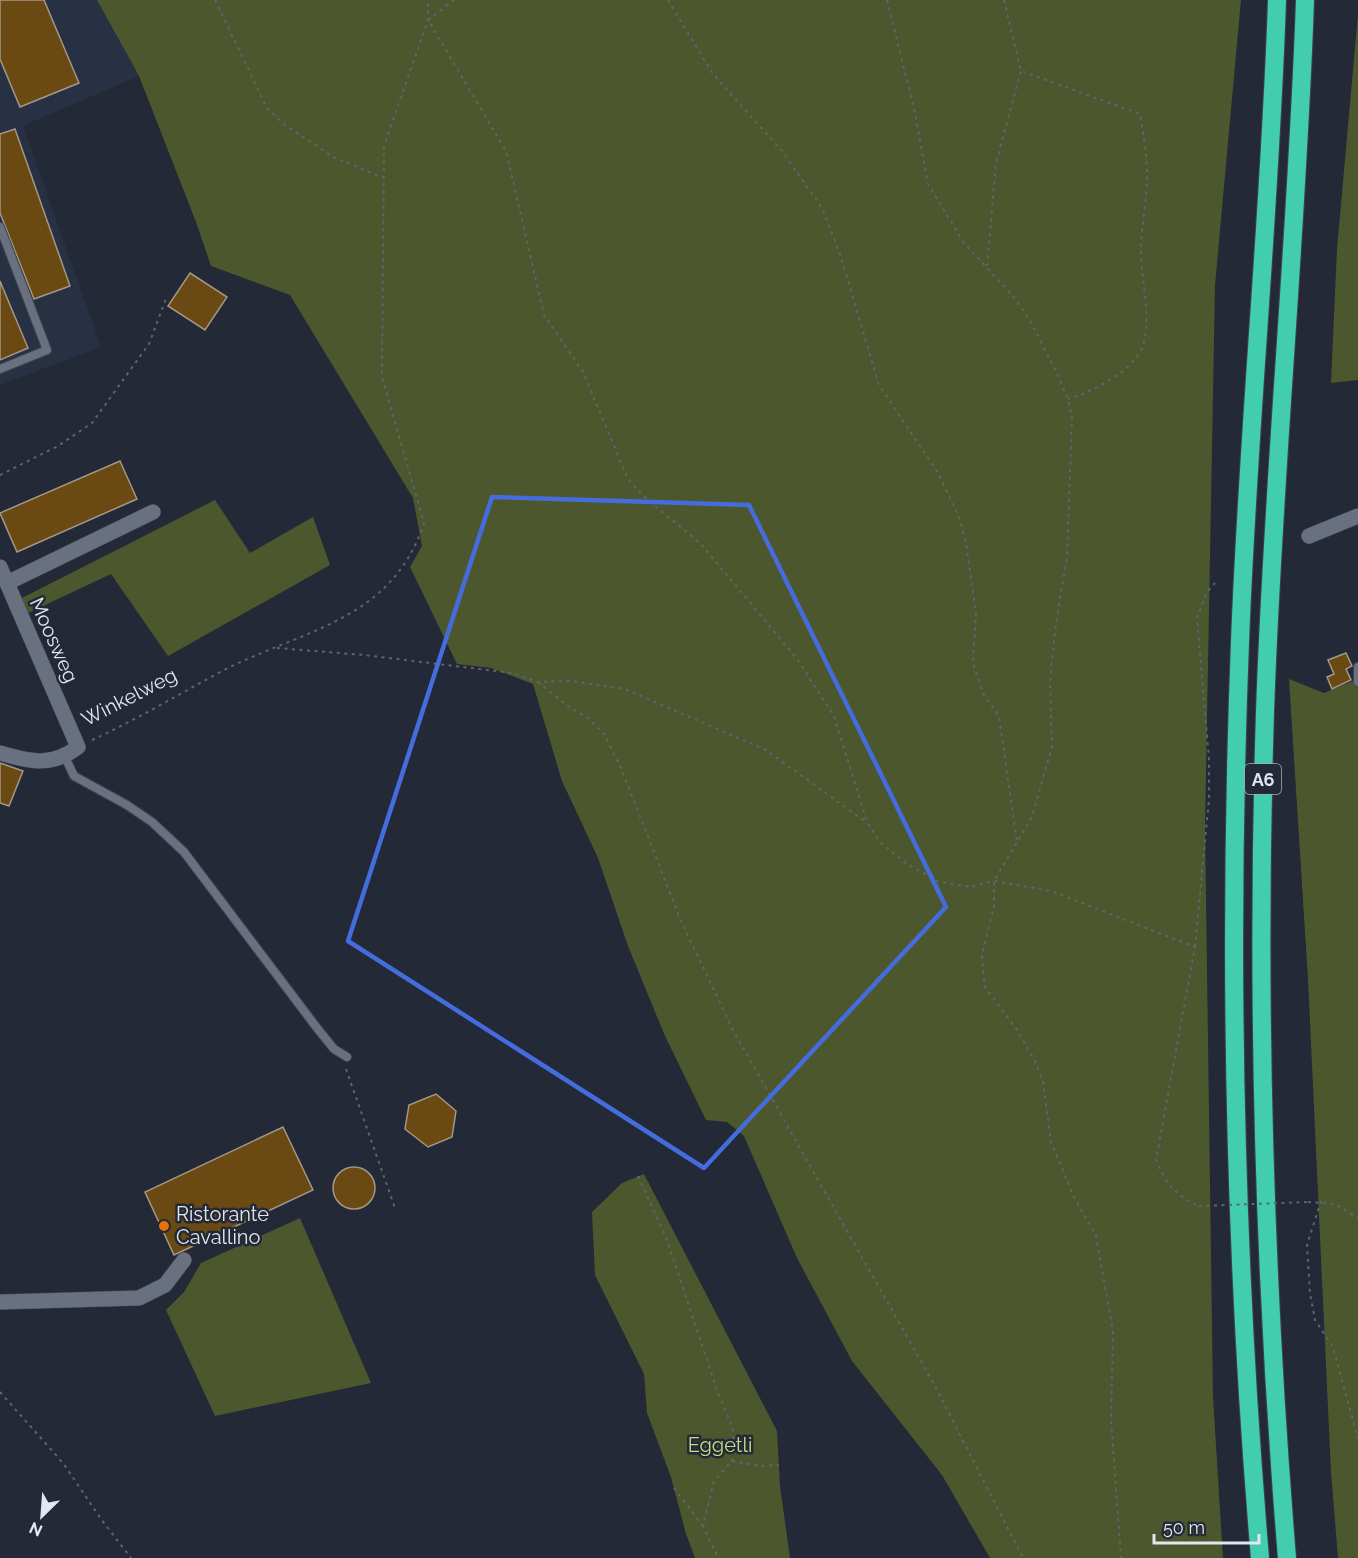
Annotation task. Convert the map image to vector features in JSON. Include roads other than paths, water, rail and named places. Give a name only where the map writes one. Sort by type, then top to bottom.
[{"type":"highway","name":"A6","points":[[1260,1558],[1240,1242],[1234,903],[1242,596],[1277,0]]},
{"type":"highway","name":"A6","points":[[1287,1558],[1268,1251],[1263,1061],[1262,875],[1271,564],[1305,0]]},
{"type":"street","name":"Moosweg","points":[[5,590],[153,512]]},
{"type":"street","points":[[1309,536],[1358,516]]},
{"type":"street","name":"Moosweg","points":[[0,567],[5,590],[78,747]]},
{"type":"street","name":"Winkelweg","points":[[0,753],[37,763],[65,757],[78,747]]},
{"type":"street","points":[[0,1302],[139,1298],[165,1285],[184,1260]]},
{"type":"lane","points":[[0,227],[47,350],[0,369]]},
{"type":"lane","points":[[1358,667],[1358,682]]},
{"type":"lane","points":[[65,757],[74,776],[127,805],[152,822],[184,852],[316,1028],[334,1049],[347,1057]]},
{"type":"place","name":"Ristorante Cavallino","points":[[164,1226]]},
{"type":"park label","name":"Eggetli","points":[[720,1445]]}]
